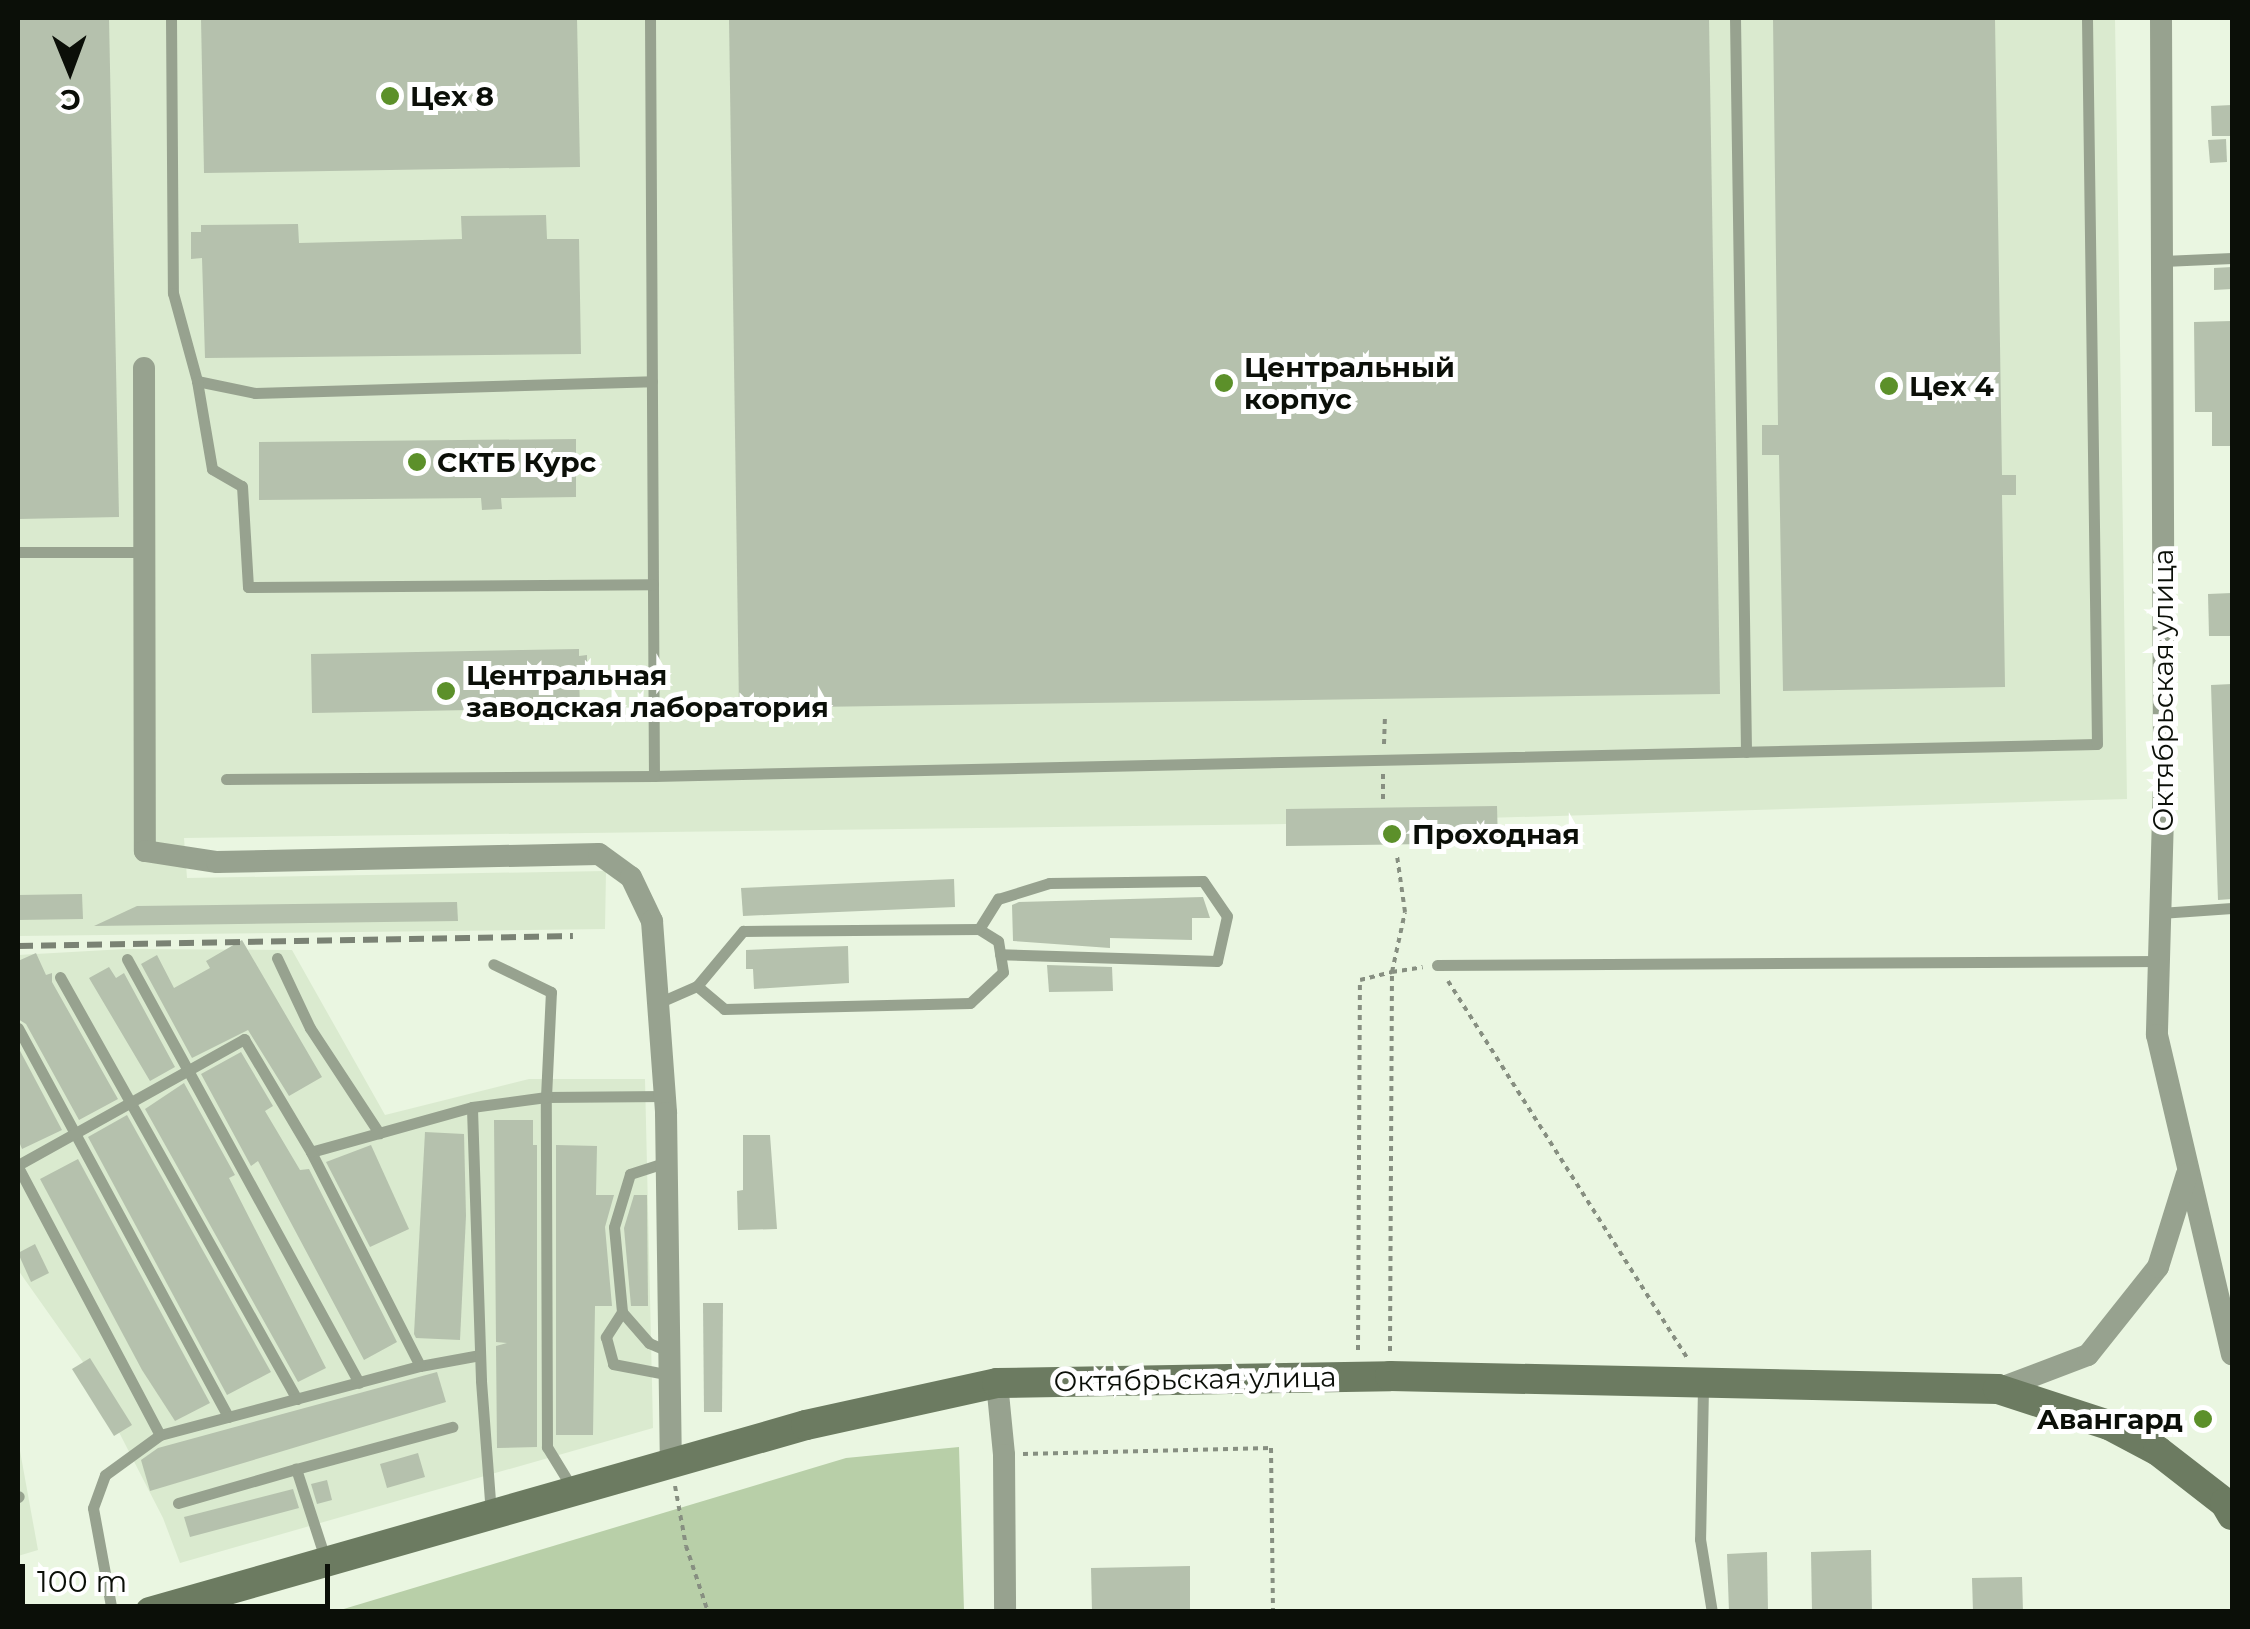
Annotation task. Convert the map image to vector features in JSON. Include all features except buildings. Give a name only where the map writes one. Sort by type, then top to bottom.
[{"type":"main road","name":"Октябрьская улица","points":[[150,1612],[806,1424],[997,1383],[1390,1376],[1998,1389],[2108,1424],[2158,1451],[2226,1503],[2232,1515]]},
{"type":"street","name":"Октябрьская улица","points":[[2162,18],[2157,1035],[2232,1354]]},
{"type":"street","points":[[144,368],[145,851],[217,862],[600,854],[630,877],[652,920],[665,1096],[671,1465]]},
{"type":"street","points":[[1998,1389],[2088,1355],[2158,1267],[2188,1171]]},
{"type":"street","points":[[997,1383],[1004,1455],[1004,1612]]},
{"type":"lane","points":[[171,18],[173,293],[196,381],[212,468],[242,486],[248,587],[653,584]]},
{"type":"lane","points":[[650,18],[654,776]]},
{"type":"lane","points":[[1735,18],[1746,752]]},
{"type":"lane","points":[[226,779],[654,776],[2097,744],[2087,18]]},
{"type":"lane","points":[[2163,261],[2232,258]]},
{"type":"lane","points":[[196,381],[256,392],[652,382]]},
{"type":"lane","points":[[18,552],[145,552]]},
{"type":"lane","points":[[979,929],[998,899],[1048,883],[1203,880],[1227,916],[1217,961],[1000,954]]},
{"type":"lane","points":[[2160,913],[2232,908]]},
{"type":"lane","points":[[658,1003],[697,986],[743,931],[979,929],[998,942],[1003,972],[970,1004],[724,1009],[697,986]]},
{"type":"lane","points":[[277,958],[310,1028],[380,1133]]},
{"type":"lane","points":[[127,959],[359,1383]]},
{"type":"lane","points":[[1437,964],[2159,960]]},
{"type":"lane","points":[[493,964],[550,992],[546,1097],[547,1447],[575,1492]]},
{"type":"lane","points":[[60,977],[297,1399]]},
{"type":"lane","points":[[18,1028],[228,1418]]},
{"type":"lane","points":[[160,1436],[18,1166],[244,1038],[311,1152],[420,1366]]},
{"type":"lane","points":[[311,1152],[472,1108],[546,1097],[665,1096]]},
{"type":"lane","points":[[472,1108],[480,1354],[491,1516]]},
{"type":"lane","points":[[667,1162],[630,1174],[614,1227],[622,1312],[670,1364]]},
{"type":"lane","points":[[622,1312],[606,1336],[614,1364],[670,1364]]},
{"type":"lane","points":[[112,1612],[93,1508],[105,1476],[160,1436],[420,1366],[480,1354]]},
{"type":"lane","points":[[1704,1384],[1700,1539],[1712,1612]]},
{"type":"lane","points":[[178,1503],[452,1426]]},
{"type":"lane","points":[[296,1469],[326,1562]]},
{"type":"path","points":[[1390,1376],[1392,972],[1405,912],[1397,856]]},
{"type":"path","points":[[1358,1376],[1360,980],[1437,964],[1704,1384]]},
{"type":"path","points":[[1004,1455],[1270,1448],[1273,1612]]},
{"type":"path","points":[[671,1465],[686,1546],[708,1612]]},
{"type":"shaded area","points":[[18,18],[2115,18],[2127,799],[1286,824],[184,838],[187,878],[606,871],[605,929],[18,936]]},
{"type":"shaded area","points":[[125,949],[292,950],[385,1115],[529,1079],[645,1079],[653,1428],[180,1563],[163,1518],[83,1362],[18,1270],[18,955]]},
{"type":"shaded area","points":[[18,1440],[38,1550],[18,1556]]},
{"type":"shaded area","points":[[959,1447],[964,1611],[337,1611],[846,1458]]},
{"type":"railway","points":[[18,946],[573,936]]},
{"type":"place","name":"Цех 8","points":[[390,96]]},
{"type":"place","name":"Центральный корпус","points":[[1224,383]]},
{"type":"place","name":"Цех 4","points":[[1889,386]]},
{"type":"place","name":"СКТБ Курс","points":[[417,462]]},
{"type":"place","name":"Центральная заводская лаборатория","points":[[446,691]]},
{"type":"place","name":"Проходная","points":[[1392,834]]},
{"type":"place","name":"Авангард","points":[[2203,1419]]}]
